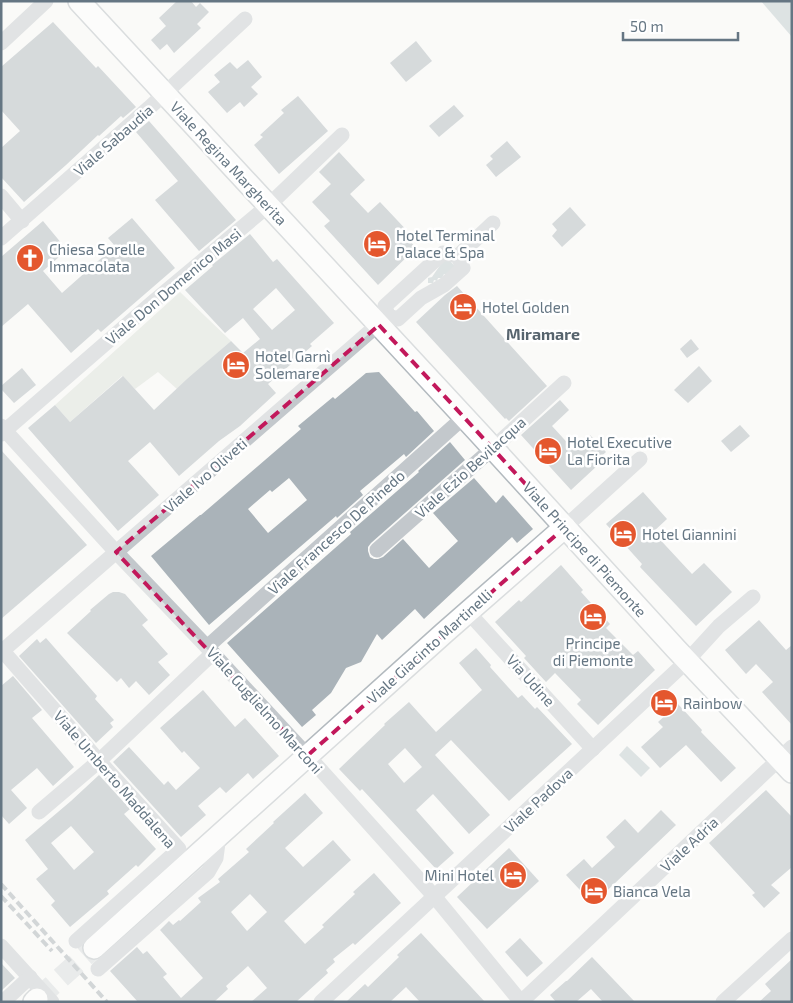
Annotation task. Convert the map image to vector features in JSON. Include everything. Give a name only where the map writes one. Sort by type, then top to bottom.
[{"type":"street","points":[[1,42],[46,1]]},
{"type":"street","name":"Viale Regina Margherita","points":[[79,1],[269,205],[384,320]]},
{"type":"street","name":"Viale Sabaudia","points":[[1,238],[165,94],[245,19]]},
{"type":"street","name":"Viale Don Domenico Masi","points":[[3,431],[269,205],[342,135]]},
{"type":"street","points":[[1,196],[22,221]]},
{"type":"street","points":[[384,320],[385,306],[443,253],[458,256],[493,223]]},
{"type":"street","name":"Viale Ivo Oliveti","points":[[2,651],[384,320],[398,319],[415,304],[444,285],[463,268],[458,256]]},
{"type":"street","points":[[402,291],[412,288],[416,290],[419,295],[415,304]]},
{"type":"street","name":"Viale Principe di Piemonte","points":[[384,320],[464,417],[687,661],[788,760]]},
{"type":"street","name":"Viale Ezio Bevilacqua","points":[[376,550],[564,383]]},
{"type":"street","name":"Viale Francesco De Pinedo","points":[[39,812],[99,761],[210,650],[464,417]]},
{"type":"street","name":"Viale Guglielmo Marconi","points":[[3,431],[210,650],[307,756],[434,896],[521,1002]]},
{"type":"street","name":"Viale Giacinto Martinelli","points":[[85,944],[219,835],[640,459]]},
{"type":"street","name":"Viale Padova","points":[[321,1002],[687,661],[719,626],[753,597]]},
{"type":"street","name":"Via Udine","points":[[468,612],[593,749]]},
{"type":"street","name":"Viale Umberto Maddalena","points":[[2,651],[179,849],[85,944]]},
{"type":"street","name":"Viale Adria","points":[[521,1002],[788,760]]},
{"type":"street","points":[[98,969],[208,872],[216,858],[219,835]]},
{"type":"street","points":[[723,1002],[792,939]]},
{"type":"street","points":[[1,946],[30,977],[41,1001]]},
{"type":"street","points":[[3,1002],[30,977]]},
{"type":"highlighted area","points":[[379,325],[565,527],[307,756],[116,552]]},
{"type":"shaded area","points":[[761,1],[792,1],[792,37]]},
{"type":"shaded area","points":[[445,258],[455,266],[448,274],[444,274],[442,278],[438,278],[437,281],[434,280],[433,283],[428,283],[428,278],[432,277]]},
{"type":"shaded area","points":[[180,292],[231,341],[177,389],[158,372],[135,389],[122,376],[70,422],[55,405]]},
{"type":"shaded area","points":[[627,746],[650,768],[641,777],[619,755]]},
{"type":"building","points":[[177,1],[191,1],[196,7],[200,3],[209,12],[197,24],[201,28],[174,53],[167,44],[160,50],[151,40],[166,26],[159,18]]},
{"type":"building","points":[[53,22],[136,107],[123,118],[121,116],[98,135],[24,202],[1,177],[1,148],[20,131],[1,110],[1,67]]},
{"type":"building","points":[[416,41],[432,61],[406,82],[390,63]]},
{"type":"building","points":[[248,60],[262,77],[251,87],[258,94],[244,107],[240,102],[227,113],[208,92],[220,82],[214,75],[230,62],[237,69]]},
{"type":"building","points":[[298,96],[328,131],[279,174],[254,145],[263,137],[260,135],[284,113],[281,110]]},
{"type":"building","points":[[454,105],[464,116],[439,137],[429,126]]},
{"type":"building","points":[[149,121],[236,220],[199,251],[155,200],[178,181],[136,132]]},
{"type":"building","points":[[507,141],[521,157],[496,177],[486,165],[493,159],[490,156]]},
{"type":"building","name":"Hotel Terminal Palace & Spa","points":[[339,152],[365,180],[350,194],[368,213],[380,202],[413,237],[409,240],[416,248],[378,285],[324,226],[330,221],[312,202],[331,184],[319,172]]},
{"type":"building","points":[[570,207],[586,225],[562,247],[552,236],[557,230],[552,224]]},
{"type":"building","points":[[132,218],[175,268],[101,332],[98,329],[71,353],[28,304],[1,327],[1,257],[43,221],[67,250],[43,271],[62,293],[115,246],[108,238]]},
{"type":"building","points":[[250,234],[273,262],[277,259],[334,323],[310,344],[312,346],[268,384],[276,393],[240,426],[219,441],[179,476],[150,442],[128,461],[159,495],[118,531],[28,428],[55,405],[70,422],[123,376],[154,410],[231,341],[243,353],[260,339],[243,318],[225,333],[185,290]],"holes":[[[276,288],[295,310],[272,330],[253,309]]]},
{"type":"building","points":[[457,286],[547,386],[509,421],[505,419],[416,322]]},
{"type":"building","points":[[691,339],[699,349],[687,358],[680,349]]},
{"type":"building","points":[[699,366],[712,381],[688,403],[674,390]]},
{"type":"building","points":[[22,368],[36,385],[14,403],[1,389],[1,386]]},
{"type":"building","points":[[379,372],[434,431],[406,457],[404,454],[360,491],[363,495],[209,625],[151,556],[301,429],[298,426],[366,373]],"holes":[[[289,478],[307,500],[268,533],[248,509],[270,490],[272,492]]]},
{"type":"building","points":[[560,400],[569,410],[552,426],[574,450],[590,435],[606,452],[595,462],[598,465],[571,490],[521,435]]},
{"type":"building","points":[[740,425],[750,436],[731,452],[721,441]]},
{"type":"building","points":[[450,442],[465,460],[371,543],[368,547],[370,557],[378,559],[383,557],[403,539],[429,568],[458,541],[433,513],[474,478],[496,503],[503,495],[533,529],[517,543],[512,537],[424,619],[415,609],[382,640],[377,634],[361,662],[346,668],[331,693],[312,710],[316,715],[302,727],[227,643],[351,534],[350,532],[419,472]]},
{"type":"building","points":[[1,450],[87,545],[1,619]]},
{"type":"building","points":[[643,492],[667,519],[653,532],[692,574],[704,563],[732,592],[696,626],[640,567],[642,564],[606,524]]},
{"type":"building","points":[[561,565],[583,590],[581,592],[610,624],[606,628],[633,655],[638,651],[655,670],[598,725],[577,704],[581,700],[555,673],[546,682],[524,658],[526,656],[495,622],[519,600],[521,602]]},
{"type":"building","points":[[113,592],[125,594],[148,620],[142,625],[168,654],[158,662],[170,675],[149,695],[136,681],[129,688],[121,678],[117,682],[67,633],[90,610]]},
{"type":"building","points":[[759,620],[786,650],[792,645],[792,725],[762,692],[773,682],[756,664],[746,674],[725,650]]},
{"type":"building","points":[[46,638],[97,696],[95,699],[114,720],[110,723],[113,727],[96,743],[19,656],[37,639],[40,643]]},
{"type":"building","points":[[476,648],[491,665],[490,667],[518,698],[522,695],[535,709],[537,707],[572,744],[509,801],[451,740],[435,755],[490,815],[469,834],[433,794],[416,810],[454,853],[436,869],[362,789],[360,791],[339,769],[409,702],[436,732],[482,690],[459,663]],"holes":[[[405,748],[422,767],[404,783],[388,764]]]},
{"type":"building","points":[[13,676],[42,710],[32,718],[74,767],[53,786],[37,768],[11,790],[27,808],[9,824],[1,815],[1,686]]},
{"type":"building","points":[[203,690],[235,727],[245,718],[279,756],[253,779],[248,773],[226,793],[220,787],[198,806],[206,815],[181,837],[113,762],[129,747],[164,785],[168,781],[176,790],[200,768],[184,751],[182,753],[160,728]]},
{"type":"building","points":[[678,704],[702,730],[701,732],[736,768],[721,782],[686,745],[660,768],[641,747],[663,727],[658,722]]},
{"type":"building","points":[[99,775],[130,809],[124,814],[156,849],[138,867],[136,865],[107,891],[109,894],[70,927],[51,905],[55,901],[36,879],[48,869],[25,840]],"holes":[[[71,826],[94,852],[74,870],[51,843]]]},
{"type":"building","points":[[766,790],[792,817],[792,867],[771,885],[780,893],[764,908],[752,895],[755,893],[709,843]]},
{"type":"building","points":[[305,793],[323,813],[285,848],[303,867],[333,840],[351,860],[284,921],[305,944],[355,894],[353,892],[374,873],[401,903],[355,945],[353,943],[333,959],[335,962],[326,970],[328,973],[296,1002],[251,1002],[267,988],[248,966],[226,986],[228,989],[214,1002],[138,1002],[110,971],[137,947],[143,954],[147,951],[167,974],[163,977],[181,998],[203,978],[160,930],[169,921],[173,925],[180,921],[201,902],[198,898],[220,882],[218,879],[249,852],[246,849]],"holes":[[[250,894],[267,912],[247,931],[231,912]]]},
{"type":"building","points":[[661,810],[676,825],[593,904],[566,875],[584,859],[592,868],[615,847],[606,837],[625,819],[638,833]]},
{"type":"building","points":[[509,848],[539,881],[487,929],[457,897]]},
{"type":"building","points":[[421,933],[485,1002],[420,1002],[406,987],[390,1002],[346,1002],[365,984],[368,987],[399,957],[397,955]]},
{"type":"building","points":[[520,938],[543,963],[527,977],[505,952]]},
{"type":"building","points":[[592,957],[635,1002],[603,1002],[591,989],[576,1002],[556,1002],[550,995]]},
{"type":"building","points":[[792,959],[792,1002],[759,1002],[771,991],[765,984]]},
{"type":"building","points":[[1,963],[15,978],[1,991]]},
{"type":"tunnel","points":[[37,999],[94,948]]},
{"type":"railway","points":[[1,884],[107,1002]]},
{"type":"railway","points":[[1,896],[52,951]]},
{"type":"place","name":"Hotel Terminal Palace & Spa","points":[[377,244]]},
{"type":"place","name":"Chiesa Sorelle Immacolata","points":[[30,258]]},
{"type":"place","name":"Hotel Golden","points":[[463,307]]},
{"type":"place","name":"Hotel Garnì Solemare","points":[[236,365]]},
{"type":"place","name":"Hotel Executive La Fiorita","points":[[548,451]]},
{"type":"place","name":"Hotel Giannini","points":[[623,534]]},
{"type":"place","name":"Principe di Piemonte","points":[[593,617]]},
{"type":"place","name":"Rainbow","points":[[664,703]]},
{"type":"place","name":"Mini Hotel","points":[[513,875]]},
{"type":"place","name":"Bianca Vela","points":[[594,891]]},
{"type":"district","name":"Miramare","points":[[543,333]]}]
